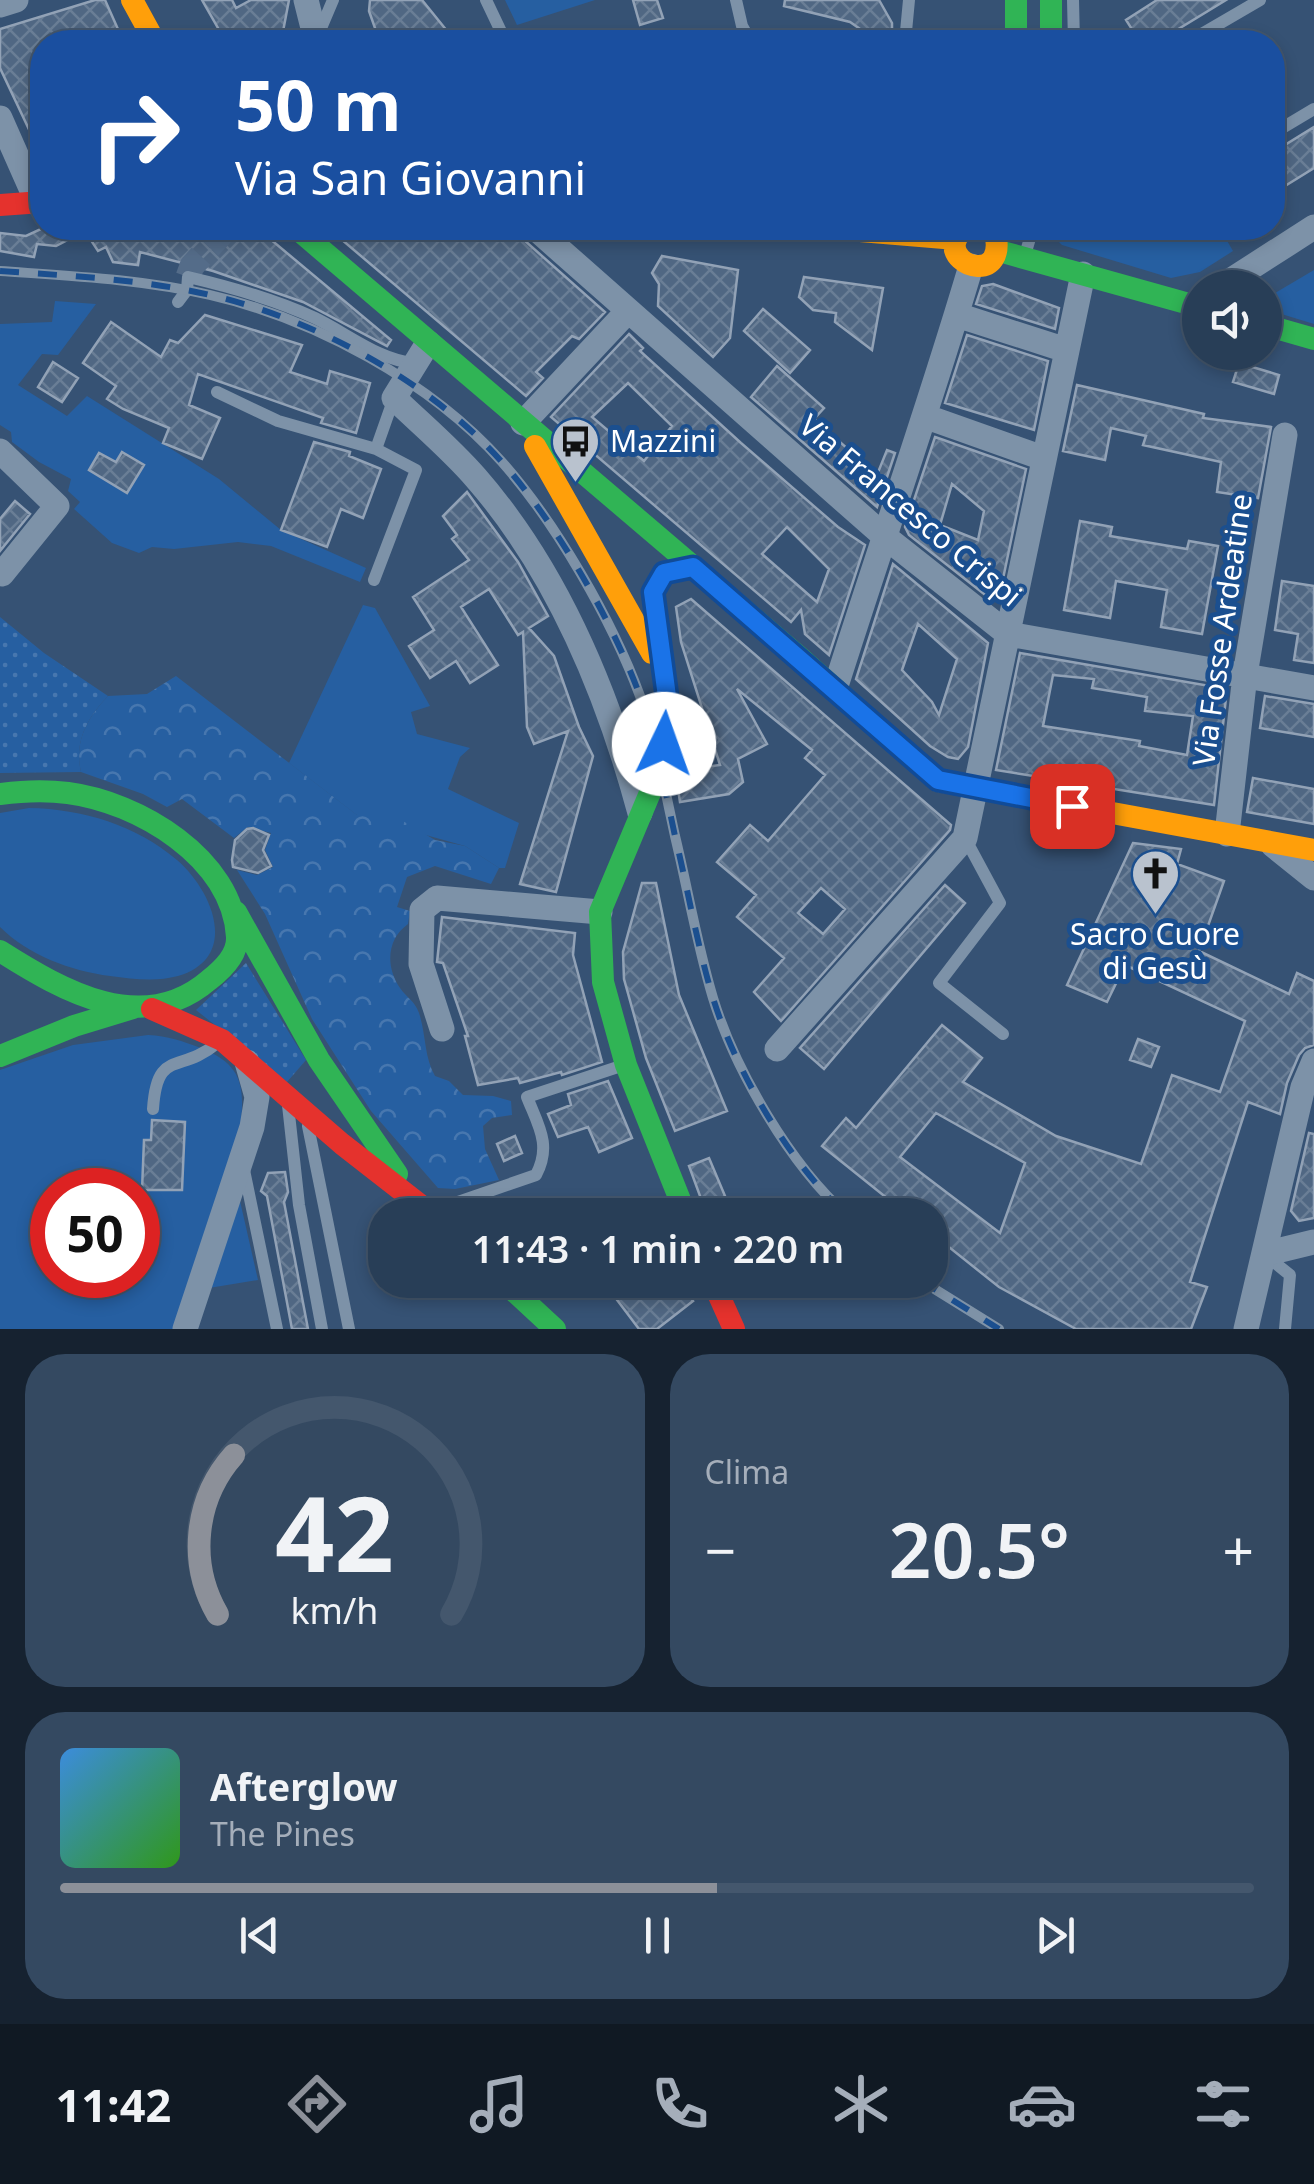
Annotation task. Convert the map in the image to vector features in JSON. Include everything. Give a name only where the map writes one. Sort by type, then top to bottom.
[{"type":"main road","points":[[132,0],[148,30]]},
{"type":"main road","points":[[1016,0],[1016,30]]},
{"type":"main road","points":[[1051,0],[1051,30]]},
{"type":"main road","points":[[0,206],[30,204]]},
{"type":"main road","points":[[308,240],[422,354],[522,423],[938,780],[1314,850]]},
{"type":"main road","points":[[960,240],[959,257],[971,266],[988,264],[995,240]]},
{"type":"main road","points":[[1002,240],[1024,258],[1182,300]]},
{"type":"main road","points":[[1282,330],[1314,338]]},
{"type":"main road","points":[[522,423],[666,683]]},
{"type":"main road","points":[[679,1198],[626,1065],[603,982],[600,912],[660,769],[670,719],[653,592],[664,573],[693,567]]},
{"type":"main road","points":[[0,794],[54,791],[123,806],[157,825],[209,870],[319,1060],[418,1198]]},
{"type":"main road","points":[[0,1056],[74,1026],[143,1008],[203,986],[226,966],[238,940],[230,903]]},
{"type":"main road","points":[[0,952],[75,992],[143,1008],[222,1040],[412,1198]]},
{"type":"main road","points":[[521,1298],[555,1329]]},
{"type":"main road","points":[[718,1298],[726,1329]]},
{"type":"main road","points":[[720,1298],[734,1329]]},
{"type":"street","points":[[0,5],[16,0]]},
{"type":"street","points":[[306,0],[313,30]]},
{"type":"street","points":[[0,118],[30,182]]},
{"type":"street","points":[[1247,270],[1314,227]]},
{"type":"street","name":"Via Francesco Crispi","points":[[548,240],[884,536],[1008,634],[1314,688]]},
{"type":"street","points":[[835,688],[927,418],[971,266]]},
{"type":"street","points":[[777,1049],[964,838],[1083,274]]},
{"type":"street","points":[[522,423],[628,312]]},
{"type":"street","points":[[957,314],[1066,350]]},
{"type":"street","points":[[422,354],[394,398],[476,478],[531,551],[584,652],[626,762],[640,813]]},
{"type":"street","points":[[927,418],[1043,458]]},
{"type":"street","name":"Via Fosse Ardeatine","points":[[1226,834],[1246,675],[1286,435]]},
{"type":"street","points":[[0,451],[57,506],[2,574]]},
{"type":"street","points":[[1269,842],[1281,838],[1314,842]]},
{"type":"street","points":[[1269,842],[1314,878]]},
{"type":"street","points":[[442,1029],[420,964],[422,910],[438,898],[600,912]]},
{"type":"street","points":[[1246,1329],[1303,1086],[1314,1061]]},
{"type":"street","points":[[186,1329],[252,1127],[256,1097],[247,1062]]},
{"type":"street","points":[[1264,1254],[1314,1242]]},
{"type":"lane","points":[[321,30],[333,0]]},
{"type":"lane","points":[[486,0],[500,30]]},
{"type":"lane","points":[[736,0],[744,30]]},
{"type":"lane","points":[[906,30],[910,0]]},
{"type":"lane","points":[[1074,0],[1074,30]]},
{"type":"lane","points":[[1209,30],[1260,0]]},
{"type":"lane","points":[[1285,126],[1314,109]]},
{"type":"lane","points":[[1024,258],[1030,240]]},
{"type":"lane","points":[[178,302],[187,290],[188,277],[207,281],[312,317],[392,362],[422,354]]},
{"type":"lane","points":[[218,392],[278,421],[376,449],[416,470],[374,580]]},
{"type":"lane","points":[[376,449],[394,398]]},
{"type":"lane","points":[[964,838],[1000,903],[939,983],[1003,1034]]},
{"type":"lane","points":[[153,1109],[155,1082],[164,1070],[202,1056],[222,1040]]},
{"type":"lane","points":[[462,1198],[536,1175],[545,1159],[544,1142],[527,1096],[626,1065]]},
{"type":"lane","points":[[297,1105],[298,1205],[322,1329]]},
{"type":"lane","points":[[297,1105],[349,1329]]},
{"type":"lane","points":[[241,1158],[277,1329]]},
{"type":"lane","points":[[1264,1254],[1290,1275],[1285,1329]]},
{"type":"green space","points":[[505,0],[595,0],[517,25]]},
{"type":"green space","points":[[1057,240],[1227,240],[1233,251],[1203,270],[1182,270],[1182,276],[1171,278],[1062,245]]},
{"type":"green space","points":[[1314,270],[1314,324],[1282,314],[1282,289]]},
{"type":"green space","points":[[55,301],[96,304],[58,355],[42,354],[18,385],[67,416],[87,396],[219,479],[281,530],[366,568],[360,582],[271,546],[238,542],[174,549],[152,547],[139,553],[112,543],[74,509],[80,502],[68,491],[71,479],[12,442],[11,432],[0,425],[0,324],[52,322]]},
{"type":"green space","points":[[363,605],[375,608],[430,706],[411,712],[417,734],[470,748],[460,757],[448,789],[519,823],[505,868],[465,846],[358,816],[289,763]]},
{"type":"green space","points":[[0,617],[44,653],[108,696],[84,731],[79,751],[81,772],[0,773]]},
{"type":"green space","points":[[176,676],[357,815],[391,814],[435,840],[465,846],[499,868],[491,884],[435,866],[407,877],[397,907],[410,911],[408,924],[392,945],[390,962],[395,980],[419,1013],[435,1076],[449,1081],[463,1095],[511,1101],[512,1115],[492,1118],[483,1126],[485,1149],[499,1180],[455,1189],[438,1188],[371,1111],[312,1019],[265,914],[237,870],[257,875],[273,867],[265,850],[271,833],[248,827],[234,838],[182,799],[167,807],[81,772],[79,751],[84,731],[108,696],[147,694]]},
{"type":"green space","points":[[29,808],[108,821],[144,837],[177,860],[201,888],[209,905],[215,939],[209,954],[197,967],[178,976],[136,979],[65,966],[11,937],[0,927],[0,813]]},
{"type":"green space","points":[[246,963],[306,1060],[287,1082],[196,1010]]},
{"type":"green space","points":[[148,1035],[194,1045],[234,1070],[241,1090],[240,1131],[175,1329],[0,1329],[0,1070],[73,1045]]},
{"type":"green space","points":[[240,1201],[258,1280],[209,1288]]},
{"type":"building","points":[[105,0],[118,30],[30,30],[30,132],[0,68],[0,29]]},
{"type":"building","points":[[202,0],[232,0],[236,8],[251,0],[289,0],[283,30],[219,30]]},
{"type":"building","points":[[370,0],[422,0],[446,30],[376,30],[369,11]]},
{"type":"building","points":[[633,0],[657,0],[663,18],[640,25]]},
{"type":"building","points":[[785,0],[879,0],[892,30],[862,30],[850,22],[784,6]]},
{"type":"building","points":[[1157,0],[1226,0],[1177,30],[1132,30],[1126,20]]},
{"type":"building","points":[[1314,127],[1314,168],[1285,186],[1285,145]]},
{"type":"building","points":[[0,233],[30,234],[30,240],[68,240],[56,246],[37,244],[34,257],[0,251]]},
{"type":"building","points":[[91,240],[271,240],[391,340],[387,346],[303,302],[213,271],[140,252],[138,265],[113,262],[106,247],[98,251]]},
{"type":"building","points":[[342,240],[524,240],[605,312],[579,339],[572,336],[536,372],[543,378],[526,396]]},
{"type":"building","points":[[662,256],[738,270],[730,338],[713,357],[658,306],[659,284],[652,273]]},
{"type":"building","points":[[804,277],[883,288],[872,350],[835,322],[836,313],[813,310],[799,297]]},
{"type":"building","points":[[993,284],[1059,308],[1055,329],[976,304],[982,286]]},
{"type":"building","points":[[763,309],[810,350],[790,373],[744,331]]},
{"type":"building","points":[[205,315],[302,345],[290,372],[327,384],[330,371],[370,383],[356,433],[198,374],[189,405],[220,418],[202,459],[163,443],[169,428],[107,399],[116,386],[83,363],[111,322],[161,357],[170,340],[178,343]]},
{"type":"building","points":[[629,334],[643,348],[640,351],[741,443],[838,527],[865,545],[829,655],[805,634],[801,610],[791,622],[551,417]],"holes":[[[628,383],[672,426],[644,461],[592,417]],[[787,527],[829,569],[817,602],[762,554]]]},
{"type":"building","points":[[967,335],[1048,361],[1034,430],[945,403]]},
{"type":"building","points":[[53,362],[78,378],[62,402],[38,387]]},
{"type":"building","points":[[777,366],[824,408],[814,419],[877,475],[887,450],[895,453],[877,507],[751,397]]},
{"type":"building","points":[[1237,370],[1262,370],[1279,375],[1274,394],[1233,382]]},
{"type":"building","points":[[1077,385],[1204,414],[1203,418],[1271,427],[1258,498],[1217,492],[1221,462],[1143,445],[1146,436],[1111,428],[1105,460],[1063,451]]},
{"type":"building","points":[[935,437],[1026,469],[999,598],[993,601],[909,535],[905,527]],"holes":[[[952,484],[984,511],[978,540],[940,525]]]},
{"type":"building","points":[[314,442],[350,452],[349,456],[381,469],[363,518],[341,509],[327,547],[281,530]]},
{"type":"building","points":[[122,452],[144,465],[127,493],[89,470],[99,453],[116,462]]},
{"type":"building","points":[[467,492],[518,562],[548,616],[529,628],[554,656],[593,756],[556,892],[520,884],[568,731],[534,744],[527,727],[523,632],[518,635],[489,589],[461,607],[498,665],[470,683],[456,661],[430,678],[409,646],[434,630],[413,597],[469,560],[452,539],[457,535],[443,516]]},
{"type":"building","points":[[15,501],[30,514],[0,551],[0,519]]},
{"type":"building","points":[[1080,521],[1112,527],[1110,536],[1187,549],[1189,541],[1218,546],[1202,634],[1161,627],[1167,590],[1116,581],[1110,618],[1064,610]]},
{"type":"building","points":[[893,564],[988,643],[968,747],[958,759],[930,746],[856,679]],"holes":[[[918,624],[957,659],[939,715],[902,670]]]},
{"type":"building","points":[[1282,581],[1314,586],[1314,663],[1294,660],[1298,634],[1275,630]]},
{"type":"building","points":[[691,599],[951,825],[781,1021],[754,992],[784,958],[737,917],[756,895],[717,862],[750,825],[768,841],[825,775],[805,758],[812,750],[737,689],[767,744],[738,759],[743,782],[729,794],[680,802],[677,783],[681,770],[720,765],[681,642],[676,607]],"holes":[[[821,888],[845,909],[823,934],[798,913]]]},
{"type":"building","points":[[1020,653],[1227,689],[1214,805],[996,770]],"holes":[[[1053,675],[1094,679],[1092,688],[1147,697],[1145,711],[1193,716],[1187,755],[1139,746],[1140,741],[1043,726]]]},
{"type":"building","points":[[1265,696],[1314,704],[1314,737],[1260,728]]},
{"type":"building","points":[[1253,778],[1314,789],[1314,824],[1247,812]]},
{"type":"building","points":[[253,828],[269,835],[263,850],[271,866],[258,873],[233,867],[232,860],[235,840]]},
{"type":"building","points":[[1133,843],[1181,849],[1177,864],[1224,881],[1199,951],[1289,994],[1297,973],[1314,981],[1314,1045],[1299,1055],[1280,1114],[1248,1102],[1190,1282],[1207,1287],[1191,1329],[1076,1329],[999,1287],[948,1246],[948,1198],[887,1198],[822,1146],[846,1118],[856,1128],[942,1025],[982,1058],[963,1082],[1056,1136],[1141,1164],[1172,1075],[1220,1092],[1245,1021],[1125,965],[1107,1002],[1067,985]],"holes":[[[936,1113],[1025,1163],[1000,1233],[900,1157]]]},
{"type":"building","points":[[642,883],[656,883],[679,995],[727,1111],[675,1131],[646,1058],[624,979],[623,952]]},
{"type":"building","points":[[945,885],[965,903],[824,1069],[800,1048]]},
{"type":"building","points":[[442,917],[575,933],[573,955],[602,1062],[520,1083],[518,1078],[478,1085],[468,1036],[443,963],[437,962]]},
{"type":"building","points":[[1138,1039],[1159,1047],[1151,1067],[1130,1060]]},
{"type":"building","points":[[608,1081],[632,1138],[599,1152],[588,1127],[558,1137],[548,1114],[571,1105],[568,1094]]},
{"type":"building","points":[[152,1120],[185,1122],[182,1190],[160,1190],[160,1168],[143,1168],[144,1140],[151,1140]]},
{"type":"building","points":[[1309,1133],[1314,1134],[1314,1218],[1299,1221],[1291,1211]]},
{"type":"building","points":[[515,1136],[522,1153],[504,1161],[497,1144]]},
{"type":"building","points":[[709,1158],[726,1198],[701,1198],[689,1166]]},
{"type":"building","points":[[285,1172],[288,1192],[284,1202],[308,1329],[292,1329],[267,1196],[261,1191],[268,1173]]},
{"type":"building","points":[[616,1298],[693,1301],[657,1329],[639,1329]]},
{"type":"tunnel","points":[[188,277],[192,266],[216,240]]},
{"type":"railway","points":[[0,271],[158,285],[210,295],[290,320],[330,337],[406,380],[473,433],[502,462],[581,573],[628,667],[651,730],[697,938],[723,1026],[767,1115],[829,1198]]},
{"type":"railway","points":[[948,1297],[999,1329]]},
{"type":"traffic: fast","points":[[1016,0],[1016,30]]},
{"type":"traffic: fast","points":[[1051,0],[1051,30]]},
{"type":"traffic: fast","points":[[310,240],[900,747]]},
{"type":"traffic: fast","points":[[999,251],[1182,302]]},
{"type":"traffic: fast","points":[[1282,330],[1314,339]]},
{"type":"traffic: fast","points":[[679,1198],[626,1065],[603,982],[600,912],[660,769],[669,719],[653,592],[665,573],[693,567]]},
{"type":"traffic: fast","points":[[0,794],[68,793],[123,808],[151,822],[200,859],[219,882],[231,909],[237,937],[232,955],[214,976],[184,997],[157,1005],[130,1006],[76,993],[0,951]]},
{"type":"traffic: fast","points":[[236,912],[319,1060],[397,1174]]},
{"type":"traffic: fast","points":[[0,1056],[74,1026],[133,1008]]},
{"type":"traffic: fast","points":[[521,1298],[555,1329]]},
{"type":"traffic: slow","points":[[132,0],[148,30]]},
{"type":"traffic: slow","points":[[957,240],[956,252],[961,259],[978,266],[993,259],[996,240]]},
{"type":"traffic: slow","points":[[535,446],[652,653]]},
{"type":"traffic: slow","points":[[900,747],[938,781],[1314,850]]},
{"type":"traffic: jam","points":[[0,205],[30,203]]},
{"type":"traffic: jam","points":[[152,1009],[222,1040],[411,1198]]},
{"type":"traffic: jam","points":[[720,1298],[734,1329]]},
{"type":"place","name":"Mazzini","points":[[575,484]]},
{"type":"place","name":"Sacro Cuore di Gesù","points":[[1155,916]]},
{"type":"route","points":[[664,744],[670,719],[653,592],[664,573],[693,567],[938,780],[1072,806]]}]
